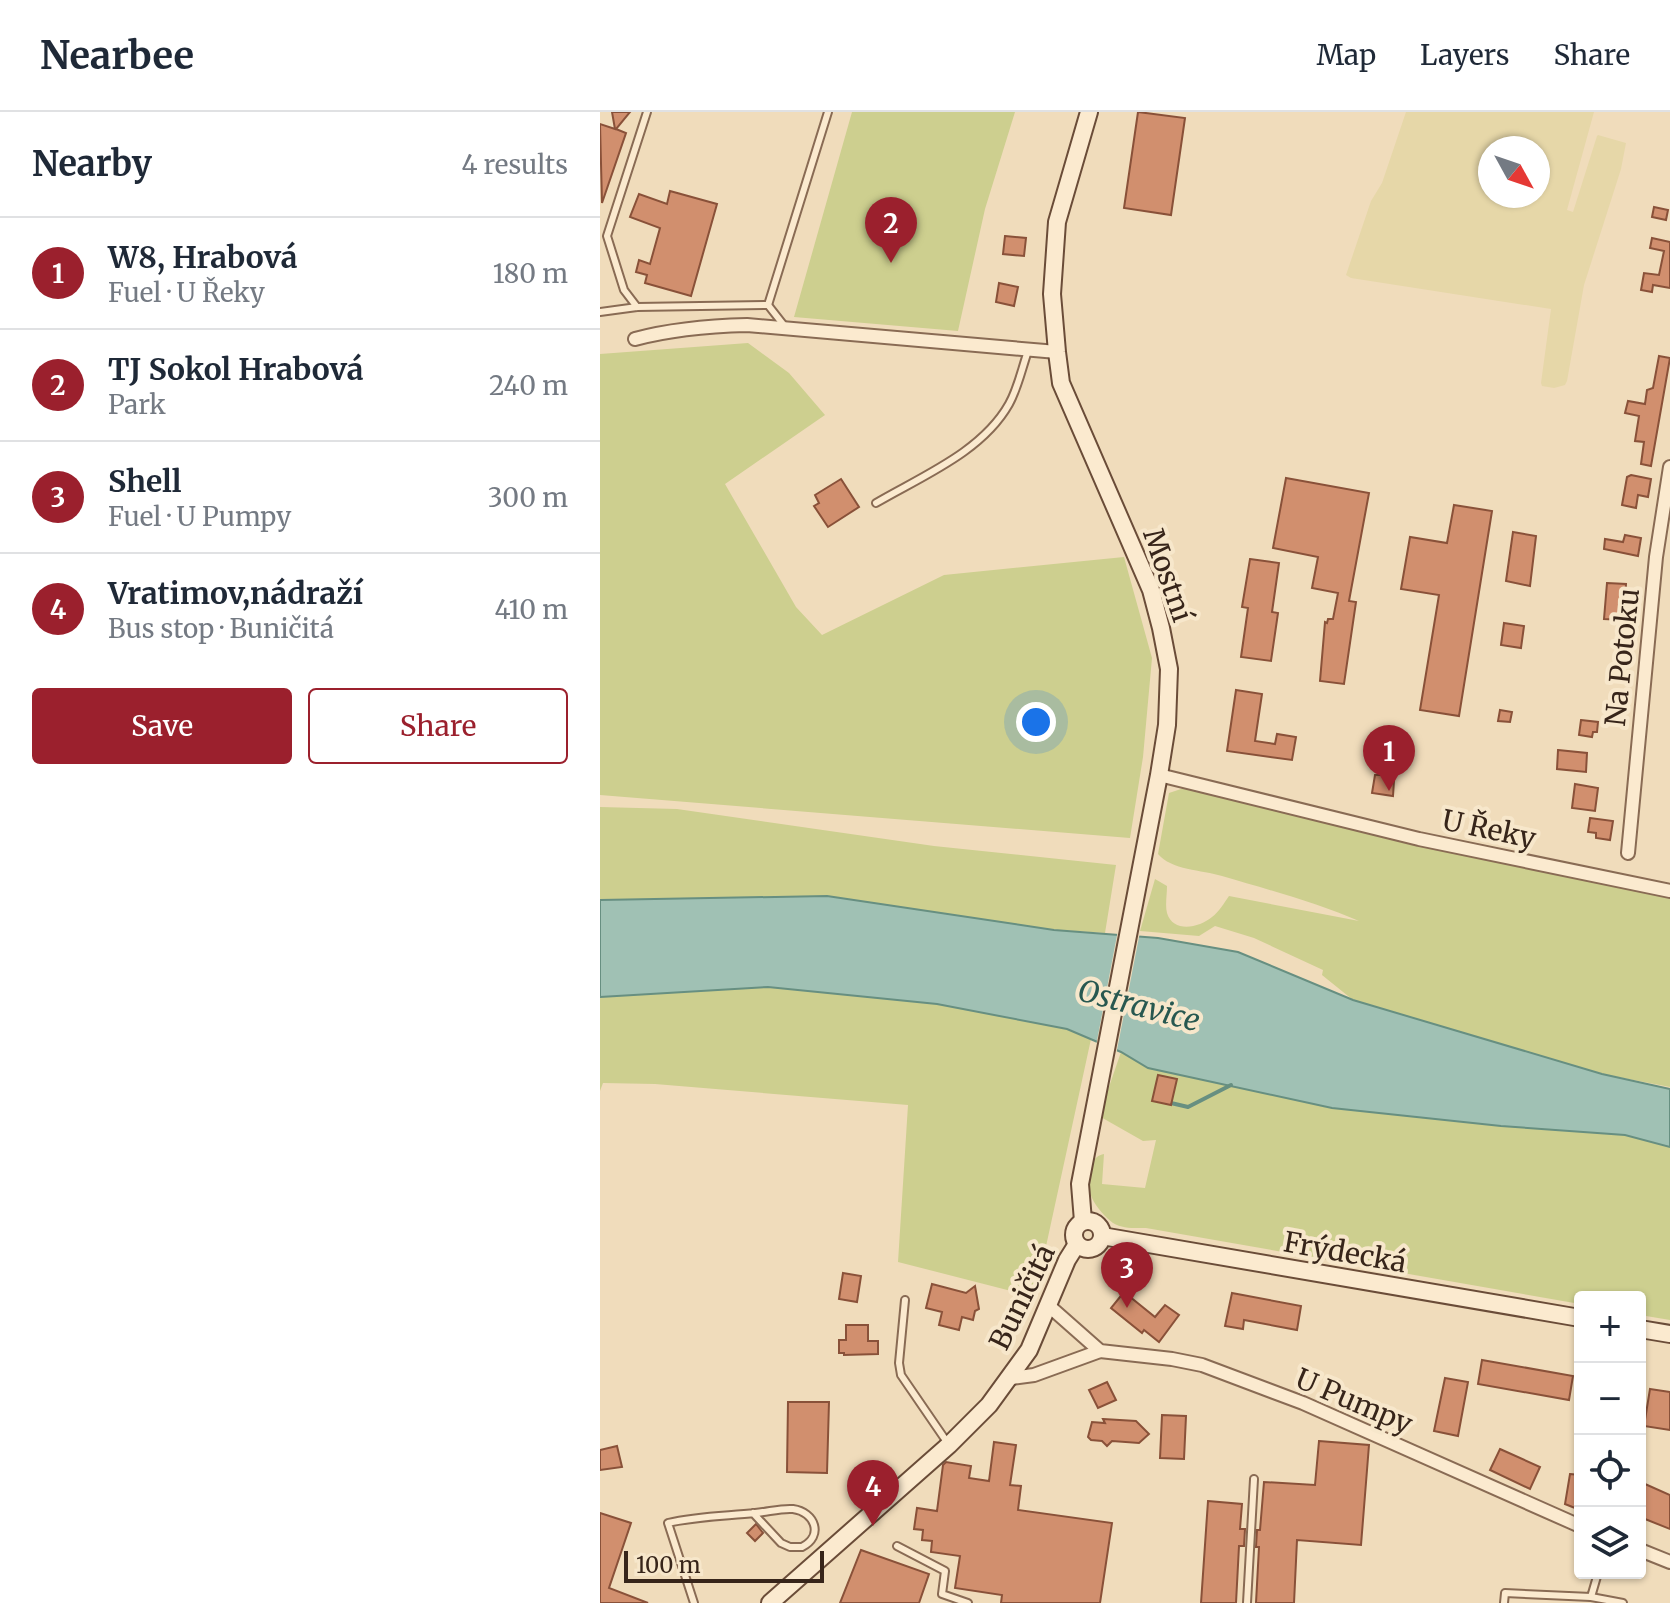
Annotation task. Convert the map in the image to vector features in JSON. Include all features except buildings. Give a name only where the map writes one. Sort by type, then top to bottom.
[{"type":"main road","name":"Mostní","points":[[1083,1221],[1080,1184],[1159,775],[1167,725],[1169,669],[1151,590],[1061,383],[1052,294],[1057,222],[1089,112]]},
{"type":"main road","points":[[1083,1221],[1097,1224],[1102,1236],[1093,1248],[1084,1248],[1077,1244],[1074,1230],[1083,1221]]},
{"type":"main road","name":"Frýdecká","points":[[1102,1236],[1574,1317]]},
{"type":"main road","name":"Buničitá","points":[[770,1603],[949,1445],[989,1405],[1029,1350],[1067,1260],[1077,1244]]},
{"type":"main road","points":[[1646,1330],[1670,1334]]},
{"type":"street","points":[[635,339],[667,330],[747,325],[1057,352]]},
{"type":"street","name":"Na Potoku","points":[[1628,853],[1656,557],[1670,467]]},
{"type":"street","name":"U Řeky","points":[[1159,775],[1419,839],[1670,891]]},
{"type":"street","points":[[1049,1306],[1100,1351]]},
{"type":"street","name":"U Pumpy","points":[[1011,1378],[1034,1375],[1100,1351],[1202,1365],[1303,1403],[1574,1523]]},
{"type":"street","points":[[1646,1552],[1670,1562]]},
{"type":"lane","points":[[637,307],[624,290],[607,236],[647,112]]},
{"type":"lane","points":[[768,305],[828,112]]},
{"type":"lane","points":[[600,312],[637,307],[768,305]]},
{"type":"lane","points":[[768,305],[786,328]]},
{"type":"lane","points":[[876,503],[966,450],[993,428],[1011,401],[1028,349]]},
{"type":"lane","points":[[905,1300],[899,1363],[901,1375],[949,1445]]},
{"type":"lane","points":[[1247,1603],[1254,1479]]},
{"type":"lane","points":[[694,1603],[668,1523],[692,1518],[790,1509],[807,1514],[814,1522],[813,1538],[802,1547],[787,1546],[753,1513]]},
{"type":"lane","points":[[897,1546],[945,1571],[942,1594],[968,1603]]},
{"type":"lane","points":[[1591,1597],[1596,1579]]},
{"type":"lane","points":[[1504,1603],[1505,1593],[1591,1597],[1623,1603]]},
{"type":"shaded area","points":[[1406,112],[1594,112],[1567,210],[1573,212],[1597,136],[1626,143],[1621,169],[1584,285],[1565,385],[1554,388],[1542,386],[1541,383],[1551,309],[1346,275],[1371,201],[1382,183]]},
{"type":"green space","points":[[852,112],[1015,112],[985,209],[958,331],[794,317]]},
{"type":"green space","points":[[748,343],[789,373],[825,415],[725,484],[796,607],[822,635],[944,575],[1124,557],[1152,658],[1143,757],[1130,838],[600,795],[600,354]]},
{"type":"green space","points":[[1184,788],[1670,892],[1670,1087],[1602,1074],[1353,1000],[1322,975],[1323,970],[1254,938],[1215,926],[1199,936],[1140,931],[1155,879],[1167,886],[1167,913],[1180,926],[1194,926],[1207,921],[1229,896],[1359,921],[1292,897],[1179,866],[1164,859],[1158,854],[1169,793]]},
{"type":"green space","points":[[600,807],[677,809],[934,846],[1116,865],[1105,933],[600,900]]},
{"type":"green space","points":[[768,987],[937,1004],[1067,1029],[1091,1039],[1035,1297],[898,1262],[908,1105],[655,1084],[603,1083],[600,1091],[600,997]]},
{"type":"green space","points":[[1121,1052],[1148,1068],[1332,1108],[1625,1135],[1670,1147],[1670,1320],[1646,1316],[1646,1291],[1574,1291],[1574,1303],[1117,1225],[1104,1215],[1092,1198],[1088,1179],[1091,1166],[1098,1156],[1104,1154],[1102,1184],[1145,1188],[1156,1140],[1143,1141],[1099,1116]]},
{"type":"water","name":"Ostravice","points":[[827,896],[1054,930],[1158,938],[1238,952],[1353,1000],[1602,1074],[1670,1089],[1670,1147],[1625,1135],[1501,1126],[1332,1108],[1148,1068],[1121,1052],[1067,1029],[937,1004],[768,987],[600,997],[600,900]]},
{"type":"pier","points":[[1118,930],[1140,932],[1116,1055],[1096,1046]]},
{"type":"waterway","points":[[1171,1103],[1188,1107],[1231,1085]]},
{"type":"place","name":"TJ Sokol Hrabová","points":[[891,263]]},
{"type":"place","name":"W8, Hrabová","points":[[1389,791]]},
{"type":"place","name":"Shell","points":[[1127,1308]]},
{"type":"place","name":"Vratimov,nádraží","points":[[873,1526]]}]
